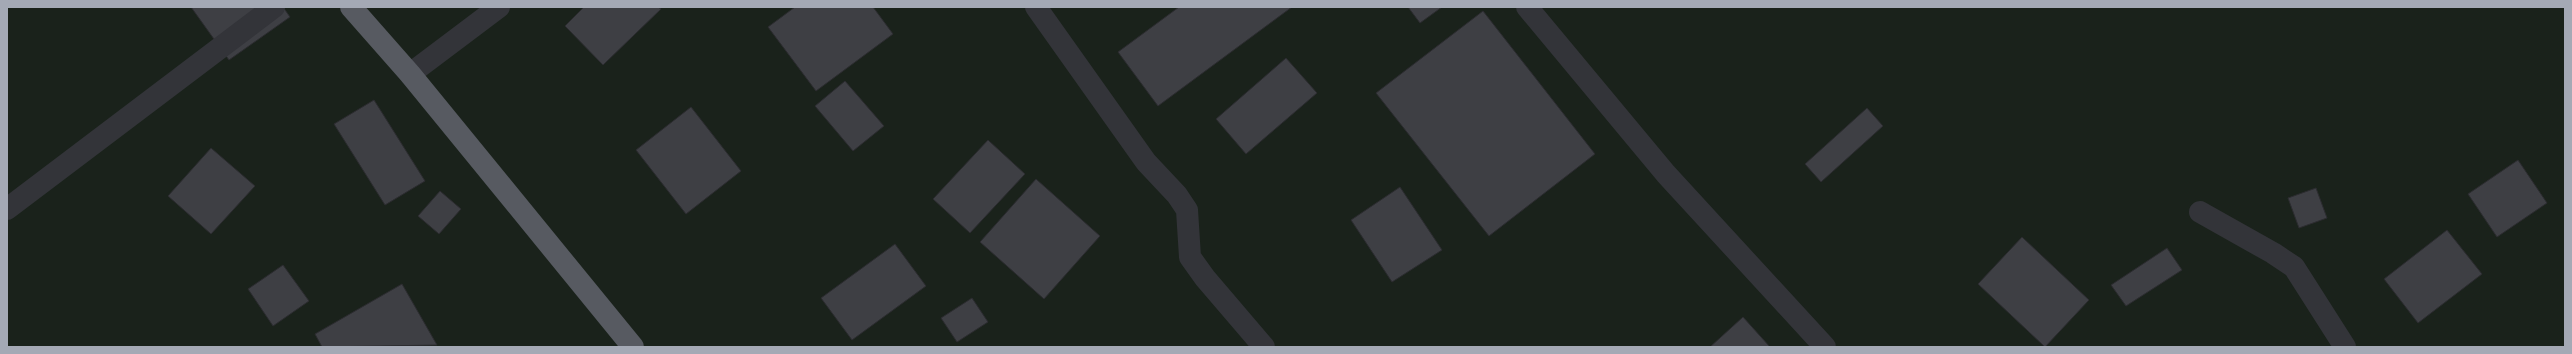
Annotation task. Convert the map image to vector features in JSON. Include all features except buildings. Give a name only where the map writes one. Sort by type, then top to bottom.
[{"type":"highway","points":[[351,7],[410,74],[633,347]]},
{"type":"street","points":[[7,209],[274,7]]},
{"type":"street","points":[[410,74],[499,7]]},
{"type":"street","points":[[1036,7],[1146,162],[1187,210],[1190,257],[1200,273],[1264,347]]},
{"type":"street","points":[[1527,7],[1666,174],[1825,347]]},
{"type":"street","points":[[2200,212],[2273,252],[2294,267],[2345,347]]},
{"type":"shaded area","points":[[7,7],[2565,7],[2565,347],[7,347]]}]
